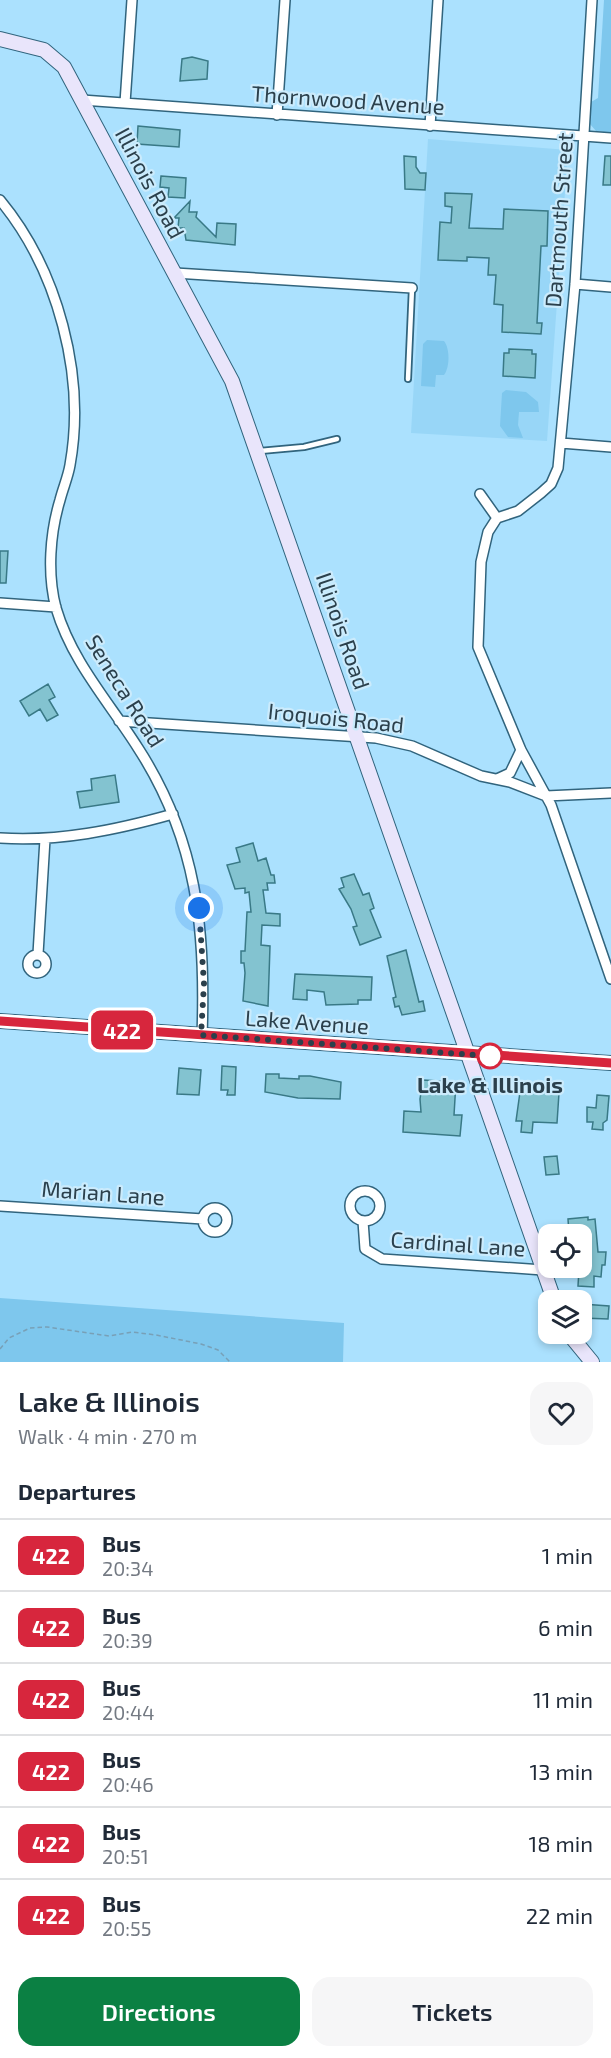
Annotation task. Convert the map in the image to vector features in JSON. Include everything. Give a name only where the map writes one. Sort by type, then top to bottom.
[{"type":"street","points":[[125,103],[132,0]]},
{"type":"street","points":[[277,115],[285,0]]},
{"type":"street","points":[[430,126],[438,0]]},
{"type":"street","name":"Dartmouth Street","points":[[497,518],[518,511],[551,484],[558,468],[575,284],[592,0]]},
{"type":"street","name":"Illinois Road","points":[[0,39],[25,44],[55,57],[64,67],[232,381],[470,1054],[538,1255]]},
{"type":"street","name":"Thornwood Avenue","points":[[82,100],[611,138]]},
{"type":"street","name":"Seneca Road","points":[[0,200],[26,240],[42,271],[62,325],[72,374],[74,439],[70,468],[54,523],[51,556],[56,607],[82,666],[153,773],[173,814],[199,908],[204,984],[201,1035]]},
{"type":"street","points":[[175,273],[412,288]]},
{"type":"street","points":[[575,284],[611,287]]},
{"type":"street","points":[[561,443],[611,447]]},
{"type":"street","points":[[480,494],[497,518],[484,544],[478,647],[521,750],[546,796],[602,946],[611,980]]},
{"type":"street","points":[[0,603],[56,607]]},
{"type":"street","name":"Iroquois Road","points":[[119,721],[394,741],[412,746],[455,766],[546,796],[611,793]]},
{"type":"street","points":[[495,779],[510,773],[521,750]]},
{"type":"street","points":[[0,838],[45,839],[128,826],[173,814]]},
{"type":"street","points":[[38,954],[45,839]]},
{"type":"street","name":"Lake Avenue","points":[[0,1021],[611,1063]]},
{"type":"street","name":"Marian Lane","points":[[0,1206],[203,1220]]},
{"type":"street","name":"Cardinal Lane","points":[[363,1221],[365,1249],[382,1259],[538,1270]]},
{"type":"street","points":[[577,1344],[592,1362]]},
{"type":"lane","points":[[408,379],[412,288]]},
{"type":"lane","points":[[257,451],[304,447],[337,439]]},
{"type":"path","points":[[0,1349],[9,1338],[30,1329],[47,1327],[109,1336],[132,1332],[156,1335],[201,1344],[218,1350],[230,1362]]},
{"type":"shaded area","points":[[604,0],[611,0],[611,133],[596,131],[590,124],[591,102],[598,98]]},
{"type":"shaded area","points":[[428,139],[568,150],[547,441],[411,433]]},
{"type":"shaded area","points":[[427,340],[444,341],[448,353],[446,372],[444,375],[436,375],[435,387],[421,386],[423,344]]},
{"type":"shaded area","points":[[506,390],[526,392],[538,402],[539,412],[519,412],[518,425],[523,438],[508,437],[500,426],[502,393]]},
{"type":"shaded area","points":[[0,1298],[344,1323],[343,1362],[0,1362]]},
{"type":"building","points":[[192,57],[208,61],[207,79],[180,81],[182,59]]},
{"type":"building","points":[[138,126],[180,130],[179,147],[137,144]]},
{"type":"building","points":[[404,156],[416,157],[416,167],[420,173],[426,173],[425,190],[405,189]]},
{"type":"building","points":[[605,156],[611,156],[611,185],[603,185]]},
{"type":"building","points":[[161,176],[186,178],[185,198],[168,197],[169,188],[160,187]]},
{"type":"building","points":[[445,193],[472,194],[469,228],[503,229],[504,209],[548,211],[547,246],[541,246],[537,323],[542,323],[541,334],[502,332],[503,305],[494,304],[496,275],[488,275],[489,258],[467,257],[467,261],[438,260],[440,222],[451,223],[452,207],[445,206]]},
{"type":"building","points":[[190,201],[189,212],[197,212],[196,217],[216,237],[217,223],[236,224],[235,245],[186,240],[184,228],[178,228],[179,218],[174,218]]},
{"type":"building","points":[[509,349],[532,350],[532,354],[536,354],[535,378],[503,376],[504,353],[509,353]]},
{"type":"building","points":[[0,551],[8,551],[6,583],[0,583]]},
{"type":"building","points":[[48,684],[55,697],[49,700],[58,715],[47,721],[40,709],[29,716],[20,701]]},
{"type":"building","points":[[115,775],[119,802],[80,808],[77,792],[92,790],[91,779]]},
{"type":"building","points":[[253,843],[258,861],[266,858],[271,875],[274,875],[275,883],[267,883],[268,890],[263,890],[266,913],[280,914],[280,926],[262,925],[261,945],[270,946],[268,1006],[243,1001],[245,973],[244,963],[241,963],[241,951],[245,951],[247,912],[251,912],[249,892],[245,893],[245,888],[235,889],[227,865],[240,862],[236,848]]},
{"type":"building","points":[[354,874],[363,895],[369,893],[374,908],[370,910],[381,937],[360,945],[353,927],[357,926],[351,909],[339,889],[344,887],[341,878]]},
{"type":"building","points":[[406,950],[419,1002],[423,1001],[425,1011],[402,1015],[399,1006],[395,1007],[393,998],[396,997],[387,956]]},
{"type":"building","points":[[295,974],[372,977],[371,1000],[358,1000],[358,1004],[326,1005],[324,992],[307,990],[307,1000],[293,999]]},
{"type":"building","points":[[222,1066],[236,1067],[235,1095],[227,1095],[228,1090],[221,1090]]},
{"type":"building","points":[[179,1068],[201,1070],[199,1095],[177,1094]]},
{"type":"building","points":[[266,1074],[279,1074],[279,1078],[299,1079],[299,1076],[310,1076],[341,1082],[340,1099],[298,1098],[265,1092]]},
{"type":"building","points":[[423,1080],[456,1082],[454,1115],[462,1115],[460,1136],[403,1132],[404,1111],[421,1112],[420,1099]]},
{"type":"building","points":[[520,1092],[559,1093],[557,1123],[533,1122],[532,1133],[521,1132],[522,1121],[516,1121]]},
{"type":"building","points":[[597,1095],[609,1096],[607,1120],[603,1123],[603,1130],[592,1129],[593,1122],[587,1122],[587,1107],[596,1108]]},
{"type":"building","points":[[557,1156],[559,1174],[546,1175],[544,1157]]},
{"type":"building","points":[[588,1217],[588,1220],[595,1219],[598,1252],[606,1252],[601,1277],[594,1276],[594,1287],[578,1286],[578,1278],[592,1278],[592,1224],[568,1224],[568,1219]]},
{"type":"building","points":[[592,1305],[609,1306],[608,1319],[592,1318]]},
{"type":"bus line","name":"422","points":[[0,1021],[611,1063]]},
{"type":"place","name":"Lake & Illinois","points":[[490,1056]]},
{"type":"route","points":[[199,908],[204,984],[201,1035],[490,1056]]}]
